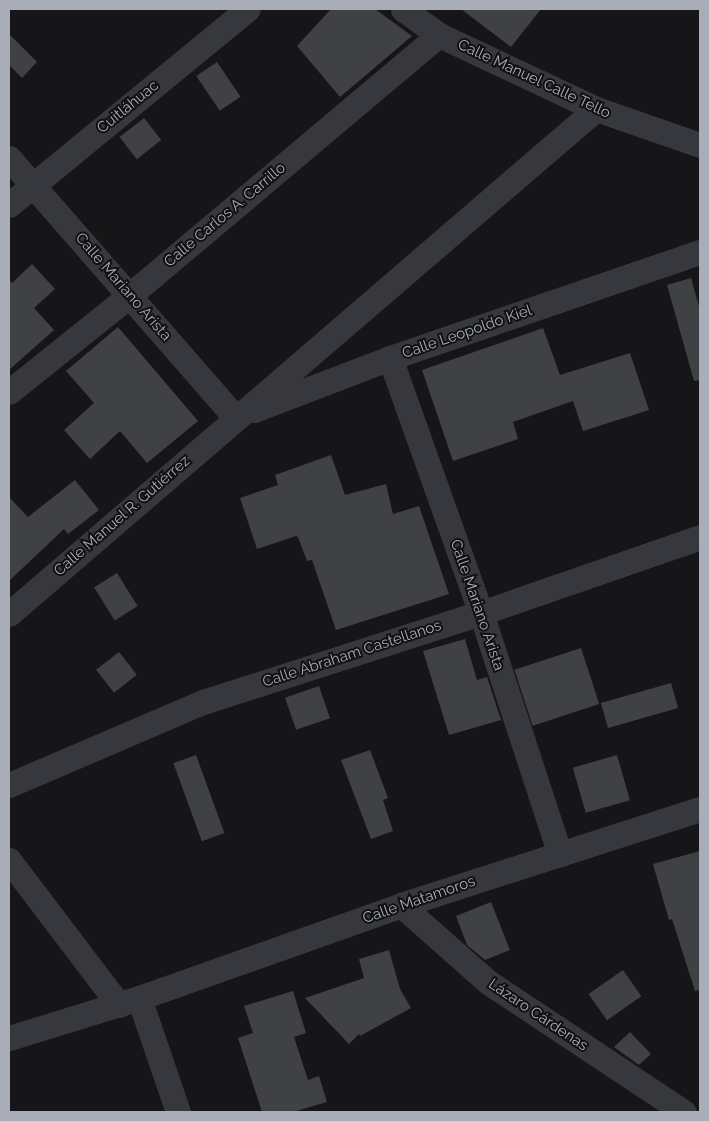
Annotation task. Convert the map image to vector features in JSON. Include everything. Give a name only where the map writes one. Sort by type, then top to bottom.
[{"type":"street","name":"Cuitláhuac","points":[[9,205],[248,9]]},
{"type":"street","name":"Calle Manuel Calle Tello","points":[[403,9],[439,35],[596,110],[700,146]]},
{"type":"street","name":"Calle Carlos A. Carrillo","points":[[9,392],[130,295],[439,35]]},
{"type":"street","name":"Calle Manuel R. Gutiérrez","points":[[9,614],[596,110]]},
{"type":"street","name":"Calle Mariano Arista","points":[[9,158],[236,418]]},
{"type":"street","name":"Calle Leopoldo Kiel","points":[[236,418],[390,358],[700,252]]},
{"type":"street","name":"Calle Mariano Arista","points":[[390,358],[481,613],[560,854]]},
{"type":"street","name":"Calle Abraham Castellanos","points":[[9,785],[203,702],[481,613],[700,537]]},
{"type":"street","name":"Calle Matamoros","points":[[9,1038],[129,1001],[401,905],[700,810]]},
{"type":"street","points":[[9,860],[129,1001],[178,1112]]},
{"type":"street","name":"Lázaro Cárdenas","points":[[401,905],[488,982],[684,1112]]},
{"type":"building","points":[[331,9],[375,9],[412,36],[340,97],[297,46]]},
{"type":"building","points":[[461,9],[541,9],[511,47]]},
{"type":"building","points":[[9,34],[37,62],[22,78],[9,65]]},
{"type":"building","points":[[217,62],[240,97],[220,111],[196,76]]},
{"type":"building","points":[[144,118],[161,140],[137,159],[120,137]]},
{"type":"building","points":[[32,264],[55,289],[34,308],[54,330],[9,370],[9,279],[12,283]]},
{"type":"building","points":[[691,278],[700,310],[700,380],[694,381],[667,285]]},
{"type":"building","points":[[118,327],[198,421],[147,463],[120,431],[90,459],[64,430],[94,403],[66,371]]},
{"type":"building","points":[[543,328],[560,375],[630,353],[649,410],[583,431],[573,401],[513,422],[518,439],[453,461],[422,370]]},
{"type":"building","points":[[331,455],[345,495],[386,484],[393,514],[419,506],[449,594],[336,630],[312,560],[307,561],[298,537],[296,536],[257,549],[240,498],[278,485],[275,475]]},
{"type":"building","points":[[75,480],[99,510],[68,534],[64,529],[9,581],[9,497],[28,517]]},
{"type":"building","points":[[117,573],[138,606],[115,620],[94,587]]},
{"type":"building","points":[[465,639],[477,680],[487,677],[501,720],[449,735],[423,651]]},
{"type":"building","points":[[581,648],[599,704],[533,726],[514,670]]},
{"type":"building","points":[[119,652],[137,675],[114,693],[96,670]]},
{"type":"building","points":[[671,683],[678,708],[608,728],[601,703]]},
{"type":"building","points":[[319,686],[330,718],[296,730],[285,698]]},
{"type":"building","points":[[370,750],[388,798],[383,800],[393,831],[371,839],[341,760]]},
{"type":"building","points":[[196,755],[224,833],[202,841],[173,763]]},
{"type":"building","points":[[617,755],[630,800],[586,813],[573,768]]},
{"type":"building","points":[[700,851],[700,990],[695,991],[672,919],[669,920],[653,864]]},
{"type":"building","points":[[491,902],[510,950],[485,960],[467,945],[456,916]]},
{"type":"building","points":[[389,950],[400,989],[411,1008],[360,1036],[359,1034],[349,1044],[305,998],[364,978],[359,959]]},
{"type":"building","points":[[623,970],[641,996],[607,1020],[589,994]]},
{"type":"building","points":[[293,991],[306,1033],[294,1037],[308,1080],[319,1076],[327,1102],[293,1112],[262,1112],[238,1038],[253,1033],[244,1006]]},
{"type":"building","points":[[630,1032],[651,1054],[639,1065],[614,1047]]}]
